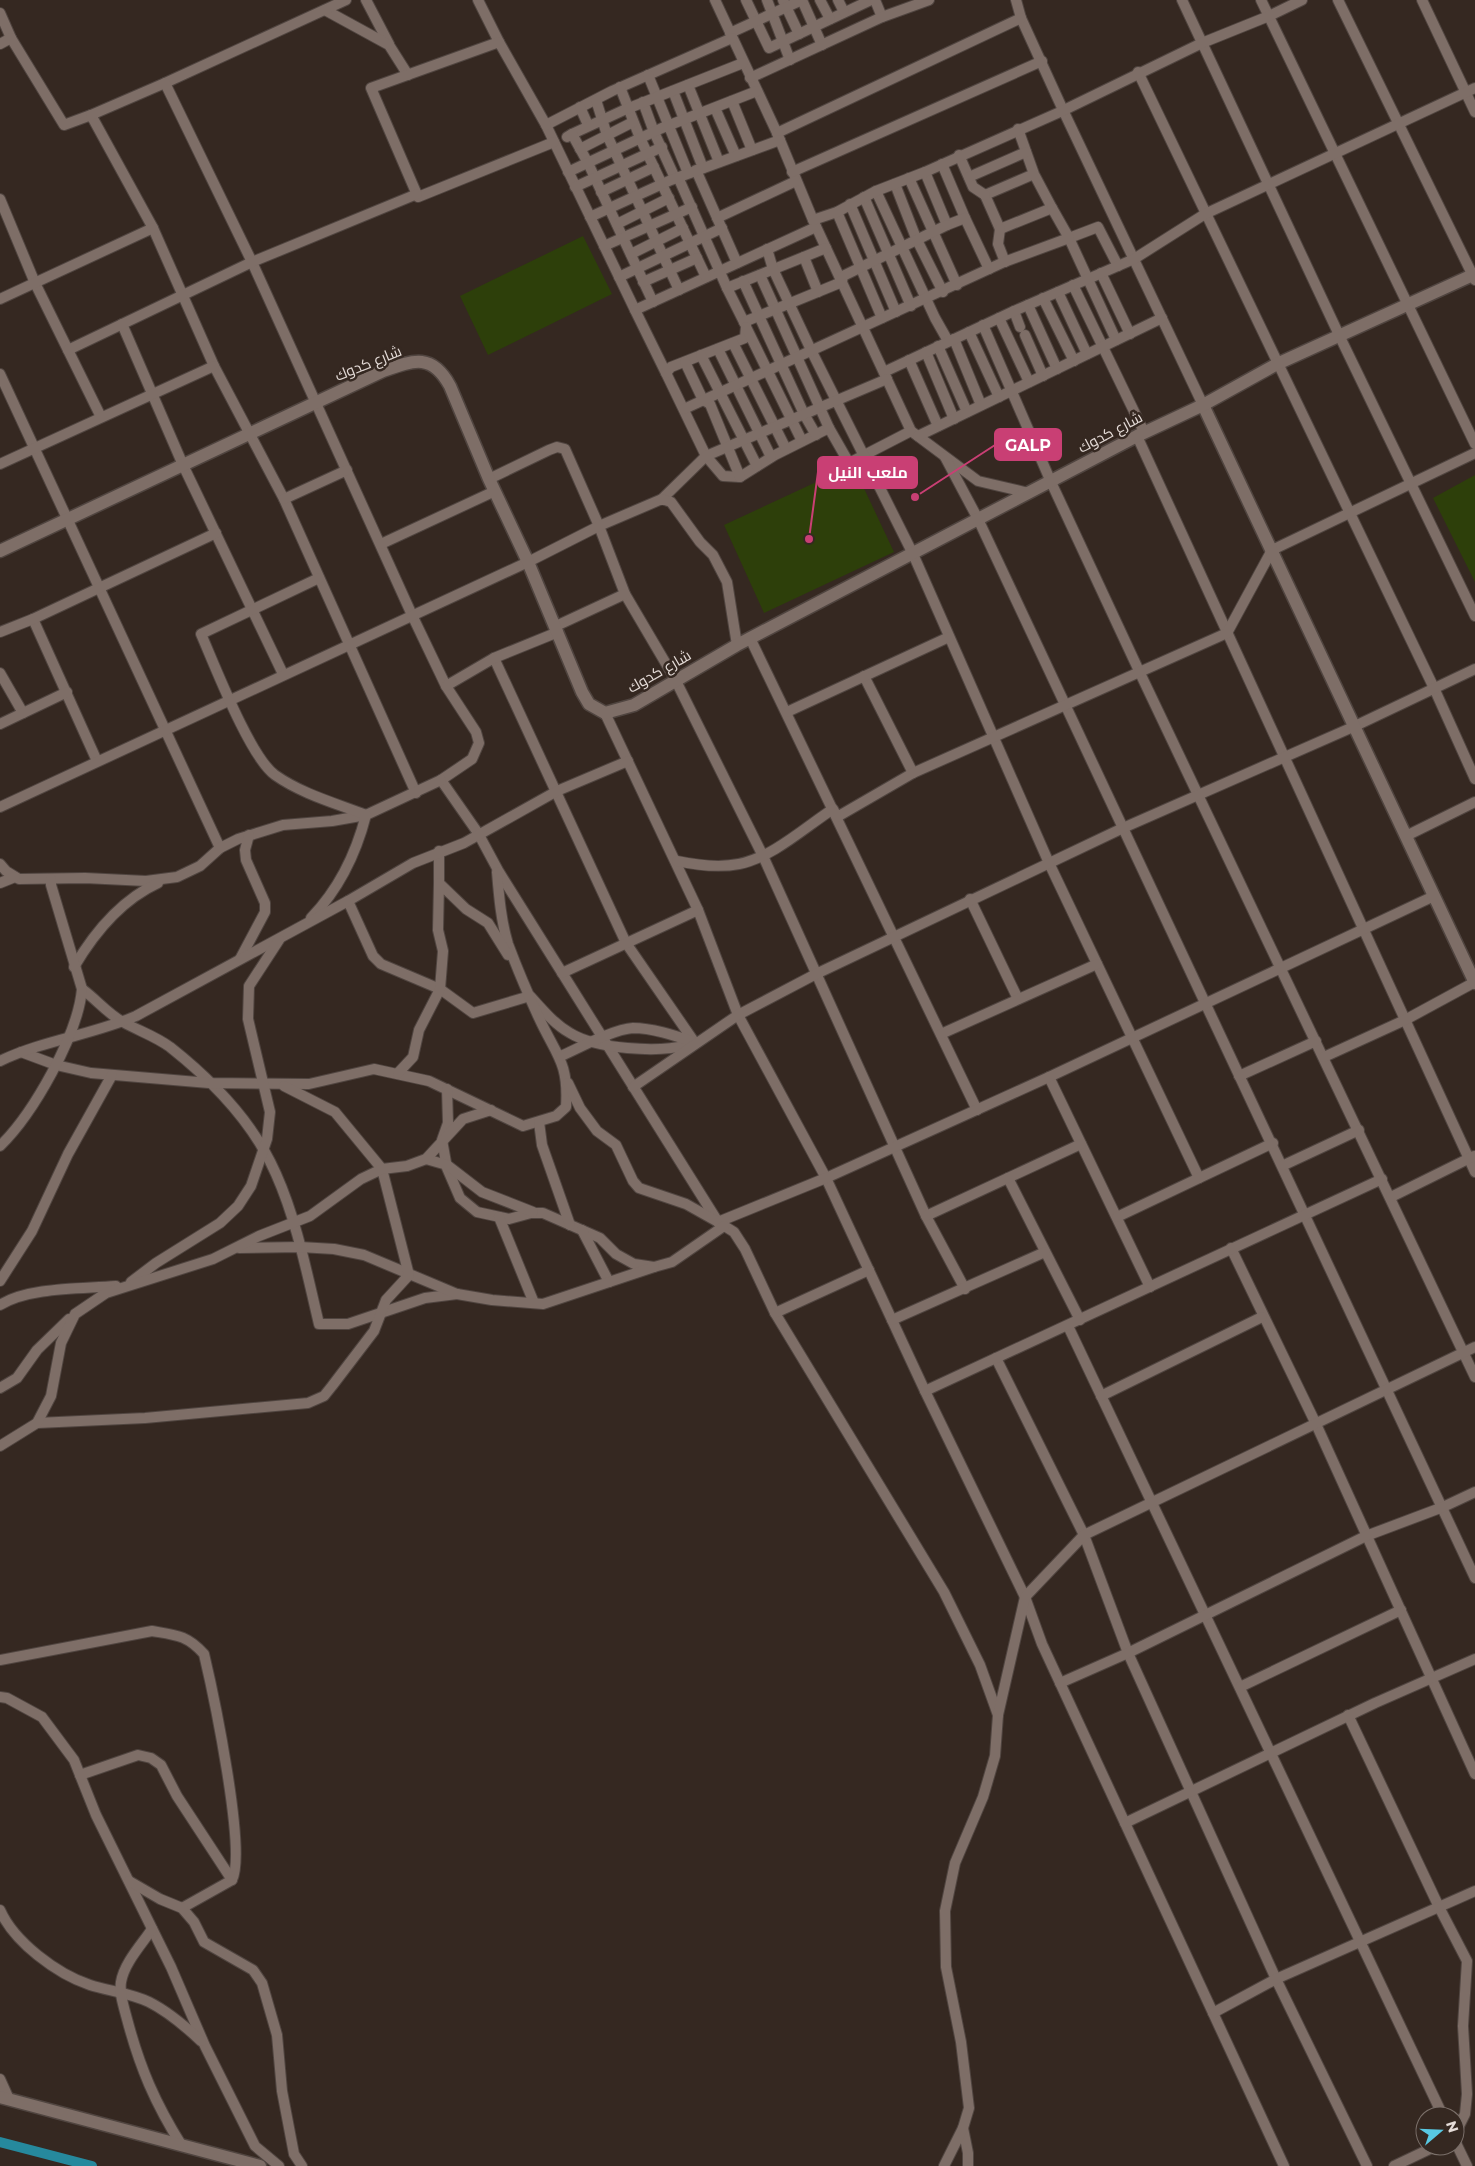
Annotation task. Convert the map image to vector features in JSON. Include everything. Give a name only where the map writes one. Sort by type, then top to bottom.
[{"type":"street","points":[[0,12],[11,38],[64,125],[165,83],[346,0]]},
{"type":"street","points":[[366,0],[389,45],[408,75]]},
{"type":"street","points":[[478,0],[499,42],[546,124],[706,456],[723,476],[740,477],[786,449],[829,428]]},
{"type":"street","points":[[746,0],[769,48],[844,12],[858,3],[871,0]]},
{"type":"street","points":[[766,0],[790,60]]},
{"type":"street","points":[[546,124],[773,14],[785,4],[802,0],[822,45]]},
{"type":"street","points":[[820,0],[830,19]]},
{"type":"street","points":[[838,0],[844,12]]},
{"type":"street","points":[[875,0],[882,17]]},
{"type":"street","points":[[750,78],[905,5],[929,0]]},
{"type":"street","points":[[1016,0],[1021,18],[1063,110],[1475,982],[1405,1020],[1324,1057]]},
{"type":"street","points":[[1182,0],[1340,337],[1475,616]]},
{"type":"street","points":[[1261,0],[1475,444]]},
{"type":"street","points":[[635,310],[767,249],[876,191],[925,172],[1063,110],[1138,72],[1302,0]]},
{"type":"street","points":[[1338,0],[1474,276]]},
{"type":"street","points":[[1422,0],[1470,90],[1475,112]]},
{"type":"street","points":[[719,1],[731,35],[779,137],[794,177],[826,248],[914,433],[978,482],[1028,493]]},
{"type":"street","points":[[785,4],[799,34]]},
{"type":"street","points":[[326,10],[389,45]]},
{"type":"street","points":[[590,217],[662,183],[752,150],[1021,18]]},
{"type":"street","points":[[0,44],[11,38]]},
{"type":"street","points":[[499,42],[371,88],[418,197],[554,142]]},
{"type":"street","points":[[653,302],[588,162],[570,136],[588,125],[602,121],[628,108],[743,62]]},
{"type":"street","points":[[717,218],[794,177],[1042,62]]},
{"type":"street","points":[[1138,72],[1434,688],[1475,779]]},
{"type":"street","points":[[648,75],[688,173],[717,218],[737,263]]},
{"type":"street","points":[[74,967],[95,935],[138,892],[200,866],[220,848],[249,836],[283,825],[332,821],[366,815],[441,780],[472,759],[479,743],[476,732],[446,686],[412,615],[252,262],[165,83]]},
{"type":"street","points":[[688,85],[719,162]]},
{"type":"street","points":[[620,87],[647,154],[706,277]]},
{"type":"street","points":[[0,807],[283,674],[528,562],[599,526],[662,499],[706,456],[836,401],[938,346],[1134,259],[1205,214],[1470,90]]},
{"type":"street","points":[[673,91],[684,120],[692,207],[726,288],[802,442]]},
{"type":"street","points":[[568,172],[654,132],[757,91]]},
{"type":"street","points":[[596,100],[607,135],[679,290]]},
{"type":"street","points":[[732,101],[752,150]]},
{"type":"street","points":[[643,102],[662,148],[688,173]]},
{"type":"street","points":[[580,107],[588,125]]},
{"type":"street","points":[[715,108],[736,156]]},
{"type":"street","points":[[91,115],[153,228],[181,296],[214,366],[248,434],[284,499],[416,793]]},
{"type":"street","points":[[580,149],[634,122]]},
{"type":"street","points":[[1018,129],[1034,174],[1069,238],[1086,280],[1116,340]]},
{"type":"street","points":[[576,187],[662,148]]},
{"type":"street","points":[[969,177],[1026,152]]},
{"type":"street","points":[[959,156],[973,187],[985,196],[1000,229],[998,244],[1005,262]]},
{"type":"street","points":[[942,164],[989,269]]},
{"type":"street","points":[[601,192],[654,166]]},
{"type":"street","points":[[925,172],[947,225]]},
{"type":"street","points":[[985,196],[1034,174]]},
{"type":"street","points":[[909,178],[957,285]]},
{"type":"street","points":[[896,184],[917,239],[942,292]]},
{"type":"street","points":[[876,191],[926,299],[951,340],[982,405]]},
{"type":"street","points":[[68,350],[252,262],[417,194]]},
{"type":"street","points":[[864,197],[910,306]]},
{"type":"street","points":[[0,198],[35,283],[101,417]]},
{"type":"street","points":[[617,224],[669,198]]},
{"type":"street","points":[[850,204],[896,312]]},
{"type":"street","points":[[604,246],[692,207]]},
{"type":"street","points":[[1000,229],[1052,208]]},
{"type":"street","points":[[837,212],[882,318]]},
{"type":"street","points":[[842,282],[843,276],[860,267],[965,218]]},
{"type":"street","points":[[684,409],[989,269],[1098,227],[1118,266]]},
{"type":"street","points":[[0,299],[153,228]]},
{"type":"street","points":[[632,254],[683,228]]},
{"type":"street","points":[[619,276],[722,228]]},
{"type":"street","points":[[726,288],[826,248]]},
{"type":"street","points":[[767,249],[773,269],[811,350],[913,554],[1049,863],[1199,1178]]},
{"type":"street","points":[[804,257],[818,292]]},
{"type":"street","points":[[643,282],[697,258]]},
{"type":"street","points":[[1100,273],[1130,334]]},
{"type":"street","points":[[760,275],[829,428],[849,463],[914,433],[954,419],[1162,318]]},
{"type":"street","name":"شارع كدوك","points":[[0,551],[391,368],[419,361],[430,363],[445,376],[450,386],[489,479],[557,629],[582,692],[590,704],[605,714],[634,705],[675,679],[750,638],[1140,434],[1203,405],[1277,364],[1474,276]]},
{"type":"street","points":[[744,282],[804,414],[816,435]]},
{"type":"street","points":[[745,324],[758,316],[842,282]]},
{"type":"street","points":[[1073,286],[1102,347],[1227,634],[1405,1020],[1472,1157],[1475,1172]]},
{"type":"street","points":[[1058,292],[1087,354]]},
{"type":"street","points":[[1043,298],[1074,361]]},
{"type":"street","points":[[1028,305],[1057,369]]},
{"type":"street","points":[[1014,311],[1042,376]]},
{"type":"street","points":[[999,318],[1029,382]]},
{"type":"street","points":[[122,324],[183,465],[283,674]]},
{"type":"street","points":[[666,373],[672,367],[745,338],[745,324]]},
{"type":"street","points":[[983,325],[1051,482],[1140,673],[1465,1352],[1475,1377]]},
{"type":"street","points":[[969,332],[998,397]]},
{"type":"street","points":[[733,343],[786,449]]},
{"type":"street","points":[[938,346],[967,412]]},
{"type":"street","points":[[718,349],[734,386],[771,458]]},
{"type":"street","points":[[926,352],[954,419]]},
{"type":"street","points":[[702,355],[757,466]]},
{"type":"street","points":[[910,360],[938,426]]},
{"type":"street","points":[[685,362],[703,400],[710,404],[740,477]]},
{"type":"street","points":[[0,464],[214,366]]},
{"type":"street","points":[[0,374],[220,848]]},
{"type":"street","points":[[489,479],[549,450],[557,447],[566,450],[599,526],[625,594],[675,679],[762,856],[926,1216],[965,1288]]},
{"type":"street","points":[[833,809],[837,817],[913,773],[1227,634],[1272,550],[1475,453]]},
{"type":"street","points":[[946,457],[978,519],[1239,1076],[1284,1165],[1475,1578]]},
{"type":"street","points":[[284,499],[347,470]]},
{"type":"street","points":[[381,544],[495,491]]},
{"type":"street","points":[[662,499],[671,502],[700,542],[713,555],[727,582],[737,645]]},
{"type":"street","points":[[0,632],[34,619],[216,533]]},
{"type":"street","points":[[319,578],[201,634],[230,700],[262,762],[274,774],[298,789],[366,815]]},
{"type":"street","points":[[446,686],[494,658],[557,629],[625,594]]},
{"type":"street","points":[[34,619],[97,761]]},
{"type":"street","points":[[786,712],[949,637]]},
{"type":"street","points":[[750,638],[895,937],[976,1110]]},
{"type":"street","points":[[494,658],[626,943],[695,1043]]},
{"type":"street","points":[[633,1087],[738,1015],[816,974],[1122,828],[1354,727],[1475,669]]},
{"type":"street","points":[[0,673],[23,713]]},
{"type":"street","points":[[864,676],[913,773]]},
{"type":"street","points":[[0,724],[67,692]]},
{"type":"street","points":[[605,714],[677,862],[698,910],[738,1015],[826,1178],[1024,1597],[1060,1683],[1284,2166]]},
{"type":"street","points":[[0,1061],[69,1036],[122,1022],[348,901],[413,863],[439,851],[464,843],[478,833],[557,792],[628,761]]},
{"type":"street","points":[[441,780],[478,833],[496,868],[562,973],[601,1041],[633,1087],[721,1224]]},
{"type":"street","points":[[1406,836],[1475,802]]},
{"type":"street","points":[[677,862],[696,865],[738,864],[762,856],[833,809]]},
{"type":"street","points":[[302,926],[331,894],[346,870],[358,843],[366,815]]},
{"type":"street","points":[[240,960],[265,912],[265,903],[246,860],[245,850],[249,836]]},
{"type":"street","points":[[398,1073],[413,1057],[419,1030],[440,989],[443,951],[438,930],[439,851]]},
{"type":"street","points":[[0,864],[19,879],[85,878],[146,881],[177,877]]},
{"type":"street","points":[[496,868],[500,903],[508,942],[540,1019],[560,1056],[568,1083],[580,1108],[597,1131],[616,1145],[633,1181],[640,1188],[686,1204],[734,1232],[746,1248],[775,1313],[944,1592],[980,1665],[998,1715]]},
{"type":"street","points":[[0,883],[15,877]]},
{"type":"street","points":[[51,879],[74,967],[82,989],[122,1022],[155,1037],[209,1082],[235,1108],[263,1150],[277,1176],[300,1247],[319,1324],[348,1324],[425,1298],[457,1294]]},
{"type":"street","points":[[439,882],[466,909],[488,923],[521,975]]},
{"type":"street","points":[[236,1248],[300,1247],[334,1249],[364,1255],[457,1294],[492,1300],[543,1304],[672,1262],[721,1224],[1132,1039],[1364,931],[1434,896]]},
{"type":"street","points":[[970,899],[1018,999]]},
{"type":"street","points":[[348,901],[373,956],[390,970],[440,989],[473,1013],[530,996]]},
{"type":"street","points":[[562,973],[698,910]]},
{"type":"street","points":[[0,1305],[12,1298],[30,1294],[128,1285],[156,1263],[220,1224],[238,1206],[251,1186],[263,1150],[270,1112],[248,1019],[250,986],[281,937]]},
{"type":"street","points":[[941,1034],[1097,964]]},
{"type":"street","points":[[0,1146],[14,1133],[56,1065],[74,1027],[82,989]]},
{"type":"street","points":[[530,996],[570,1034],[643,1051],[677,1048],[695,1043]]},
{"type":"street","points":[[560,1056],[633,1028],[665,1034],[695,1043]]},
{"type":"street","points":[[1239,1076],[1316,1041]]},
{"type":"street","points":[[21,1052],[56,1065],[112,1075],[209,1082],[308,1084],[374,1069],[429,1081],[523,1126],[556,1116],[566,1107],[568,1083]]},
{"type":"street","points":[[0,1281],[35,1225],[68,1154],[112,1075]]},
{"type":"street","points":[[1048,1077],[1150,1287]]},
{"type":"street","points":[[281,1084],[335,1112],[382,1170],[409,1275]]},
{"type":"street","points":[[447,1089],[448,1123],[442,1140],[447,1165],[460,1198],[477,1212],[499,1217],[509,1218],[543,1213],[600,1238],[616,1254],[634,1264],[654,1267]]},
{"type":"street","points":[[0,1388],[17,1378],[37,1350],[75,1314],[106,1293],[213,1259],[310,1216],[361,1179],[382,1170],[407,1166],[426,1159],[462,1119],[491,1110]]},
{"type":"street","points":[[539,1122],[542,1145],[570,1224]]},
{"type":"street","points":[[1284,1165],[1359,1130]]},
{"type":"street","points":[[1117,1217],[1273,1143]]},
{"type":"street","points":[[926,1216],[1081,1144]]},
{"type":"street","points":[[1391,1198],[1472,1157]]},
{"type":"street","points":[[426,1159],[447,1165],[482,1192],[537,1214]]},
{"type":"street","points":[[1008,1178],[1080,1320]]},
{"type":"street","points":[[925,1391],[1382,1179]]},
{"type":"street","points":[[499,1217],[534,1303]]},
{"type":"street","points":[[581,1230],[588,1239],[594,1258],[609,1282]]},
{"type":"street","points":[[1231,1248],[1262,1317],[1316,1424],[1475,1774]]},
{"type":"street","points":[[892,1320],[1045,1252]]},
{"type":"street","points":[[775,1313],[869,1270]]},
{"type":"street","points":[[0,1446],[37,1423],[145,1418],[308,1402],[324,1396],[374,1331],[386,1300],[409,1275]]},
{"type":"street","points":[[37,1423],[51,1396],[60,1343],[75,1314]]},
{"type":"street","points":[[1101,1396],[1262,1317]]},
{"type":"street","points":[[1068,1326],[1438,2106]]},
{"type":"street","points":[[944,2166],[963,2128],[969,2108],[961,2042],[946,1967],[945,1911],[955,1863],[982,1798],[995,1756],[998,1715],[1024,1597],[1084,1535],[1475,1347]]},
{"type":"street","points":[[996,1358],[1084,1535],[1128,1653],[1276,1979],[1368,2166]]},
{"type":"street","points":[[1060,1683],[1128,1653],[1366,1536],[1443,1507],[1475,1492]]},
{"type":"street","points":[[1240,1686],[1400,1610]]},
{"type":"street","points":[[0,1660],[152,1632],[177,1635],[193,1641],[204,1654],[227,1769],[235,1832],[237,1872],[232,1880],[182,1908]]},
{"type":"street","points":[[1125,1823],[1192,1793],[1348,1715],[1475,1659]]},
{"type":"street","points":[[0,1697],[7,1698],[42,1717],[74,1760],[96,1815],[152,1929],[205,2046],[255,2146],[278,2166]]},
{"type":"street","points":[[1348,1715],[1439,1907],[1471,1959],[1464,1987],[1463,2026],[1467,2094],[1465,2114]]},
{"type":"street","points":[[80,1775],[138,1755],[151,1758],[161,1766],[177,1796],[232,1880]]},
{"type":"street","points":[[128,1881],[160,1900],[182,1908],[194,1922],[204,1942],[253,1970],[262,1983],[277,2034],[282,2091],[294,2154],[302,2166]]},
{"type":"street","points":[[1213,2014],[1276,1979],[1475,1891]]},
{"type":"street","points":[[0,1910],[32,1950],[53,1967],[77,1980],[148,2002],[167,2013],[205,2046]]},
{"type":"street","points":[[152,1929],[131,1959],[121,1979],[120,1993],[135,2049],[149,2089],[182,2146]]},
{"type":"street","points":[[0,2079],[5,2098],[260,2166]]},
{"type":"street","points":[[963,2128],[968,2153],[968,2166]]},
{"type":"street","points":[[1394,2166],[1415,2156]]},
{"type":"green space","points":[[583,236],[612,294],[488,355],[460,296]]},
{"type":"green space","points":[[853,465],[894,552],[764,613],[724,525]]},
{"type":"green space","points":[[1475,475],[1475,582],[1433,498]]},
{"type":"waterway","points":[[0,2142],[92,2166]]},
{"type":"place","name":"GALP","points":[[915,497]]},
{"type":"place","name":"ملعب النيل","points":[[809,539]]}]
